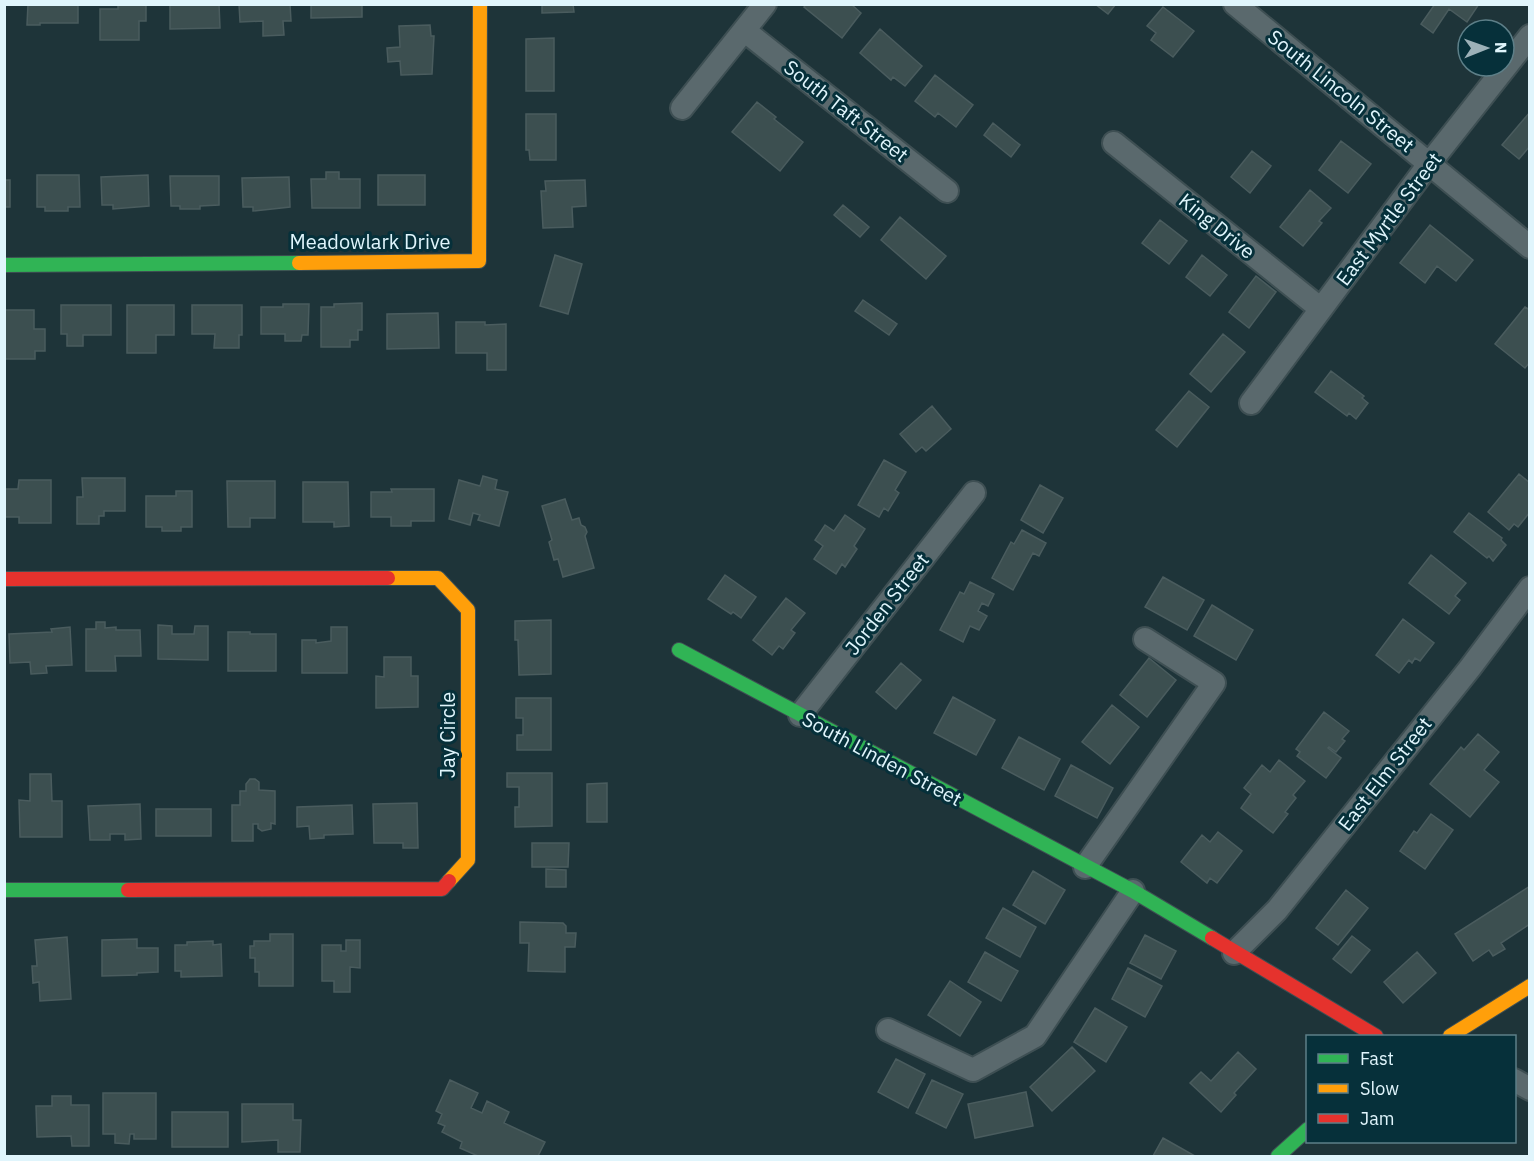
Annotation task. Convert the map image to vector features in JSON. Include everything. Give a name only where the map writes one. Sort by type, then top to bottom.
[{"type":"street","name":"Meadowlark Drive","points":[[4,265],[479,261],[480,4]]},
{"type":"street","points":[[682,108],[765,4]]},
{"type":"street","name":"South Lincoln Street","points":[[1235,4],[1530,247]]},
{"type":"street","name":"South Taft Street","points":[[745,31],[947,190]]},
{"type":"street","name":"East Myrtle Street","points":[[1251,403],[1429,164],[1530,36]]},
{"type":"street","name":"King Drive","points":[[1114,143],[1321,309]]},
{"type":"street","name":"Jorden Street","points":[[800,715],[974,493]]},
{"type":"street","name":"Jay Circle","points":[[4,579],[438,578],[468,610],[468,860],[442,889],[4,890]]},
{"type":"street","name":"East Elm Street","points":[[1234,953],[1277,910],[1470,668],[1530,588]]},
{"type":"street","points":[[1085,867],[1214,683],[1145,639]]},
{"type":"street","name":"South Linden Street","points":[[678,650],[1133,891],[1374,1035]]},
{"type":"street","points":[[888,1030],[973,1070],[1035,1036],[1133,891]]},
{"type":"street","points":[[1452,1035],[1530,986]]},
{"type":"street","points":[[1516,1081],[1530,1089]]},
{"type":"street","points":[[1278,1156],[1306,1131]]},
{"type":"building","points":[[28,4],[78,4],[78,23],[27,25]]},
{"type":"building","points":[[118,4],[146,4],[146,21],[139,21],[139,40],[100,40],[100,9],[118,9]]},
{"type":"building","points":[[170,4],[219,4],[220,28],[170,29]]},
{"type":"building","points":[[239,4],[290,4],[291,21],[283,21],[284,35],[263,36],[263,21],[240,22]]},
{"type":"building","points":[[311,4],[362,4],[362,17],[311,18]]},
{"type":"building","points":[[542,4],[573,4],[574,12],[542,13]]},
{"type":"building","points":[[806,4],[851,4],[861,13],[842,38],[804,7]]},
{"type":"building","points":[[1095,4],[1116,4],[1108,14]]},
{"type":"building","points":[[1435,4],[1479,4],[1470,18],[1461,18],[1449,9],[1433,33],[1421,24]]},
{"type":"building","points":[[1163,7],[1194,31],[1173,57],[1151,40],[1156,33],[1147,26]]},
{"type":"building","points":[[430,25],[431,36],[434,36],[432,74],[401,75],[400,61],[388,62],[387,48],[400,47],[399,26]]},
{"type":"building","points":[[880,29],[922,66],[905,86],[893,77],[891,80],[860,53]]},
{"type":"building","points":[[554,38],[554,91],[526,91],[526,39]]},
{"type":"building","points":[[935,75],[973,105],[956,127],[938,113],[935,117],[915,101]]},
{"type":"building","points":[[757,102],[803,142],[780,171],[732,132]]},
{"type":"building","points":[[1530,112],[1530,146],[1519,159],[1502,145]]},
{"type":"building","points":[[526,114],[556,114],[556,160],[530,160],[529,150],[526,150]]},
{"type":"building","points":[[993,123],[1020,145],[1011,157],[984,135]]},
{"type":"building","points":[[1341,141],[1371,164],[1348,193],[1319,170]]},
{"type":"building","points":[[1252,151],[1271,166],[1250,193],[1231,177]]},
{"type":"building","points":[[326,172],[339,172],[339,179],[360,179],[360,208],[312,208],[311,179],[326,179]]},
{"type":"building","points":[[37,175],[79,175],[80,207],[68,207],[68,211],[45,211],[45,207],[37,207]]},
{"type":"building","points":[[148,175],[149,206],[113,209],[113,205],[102,205],[101,177]]},
{"type":"building","points":[[378,175],[425,175],[425,205],[378,205]]},
{"type":"building","points":[[170,176],[219,176],[219,205],[200,206],[200,209],[180,209],[180,206],[171,206]]},
{"type":"building","points":[[289,177],[290,207],[253,211],[253,207],[243,207],[242,178]]},
{"type":"building","points":[[4,180],[10,180],[10,207],[4,207]]},
{"type":"building","points":[[585,180],[586,206],[572,207],[573,227],[543,228],[541,191],[546,191],[545,181]]},
{"type":"building","points":[[1310,190],[1331,208],[1319,221],[1322,223],[1303,246],[1280,227]]},
{"type":"building","points":[[843,205],[869,227],[860,237],[834,215]]},
{"type":"building","points":[[900,217],[946,256],[926,279],[881,240]]},
{"type":"building","points":[[1160,220],[1187,241],[1169,264],[1142,243]]},
{"type":"building","points":[[1430,225],[1473,260],[1456,281],[1437,266],[1425,283],[1400,263]]},
{"type":"building","points":[[555,255],[582,264],[568,314],[540,306]]},
{"type":"building","points":[[1202,255],[1227,275],[1210,296],[1186,277]]},
{"type":"building","points":[[1256,276],[1276,292],[1249,328],[1229,312]]},
{"type":"building","points":[[863,300],[897,324],[889,335],[855,311]]},
{"type":"building","points":[[362,303],[362,330],[358,330],[358,340],[350,340],[350,347],[321,347],[321,307]]},
{"type":"building","points":[[283,304],[309,304],[308,335],[302,335],[301,341],[285,341],[285,334],[261,334],[261,307],[283,307]]},
{"type":"building","points":[[61,305],[111,305],[111,335],[83,335],[83,346],[67,346],[67,334],[61,334]]},
{"type":"building","points":[[127,305],[174,305],[174,335],[156,335],[156,353],[127,353]]},
{"type":"building","points":[[192,305],[242,305],[242,335],[239,335],[239,348],[214,348],[215,334],[192,334]]},
{"type":"building","points":[[1525,307],[1530,310],[1530,362],[1525,368],[1495,344]]},
{"type":"building","points":[[4,310],[34,310],[34,329],[45,329],[45,351],[35,351],[35,359],[4,359]]},
{"type":"building","points":[[438,313],[439,348],[387,349],[387,314]]},
{"type":"building","points":[[456,322],[485,322],[485,325],[506,324],[506,370],[487,370],[487,353],[456,353]]},
{"type":"building","points":[[1223,334],[1245,352],[1211,392],[1190,374]]},
{"type":"building","points":[[1331,371],[1364,396],[1362,398],[1368,403],[1356,419],[1349,413],[1347,416],[1315,392]]},
{"type":"building","points":[[1189,391],[1209,407],[1177,447],[1156,430]]},
{"type":"building","points":[[932,406],[951,429],[926,451],[922,447],[916,452],[900,434]]},
{"type":"building","points":[[884,460],[906,472],[895,490],[899,493],[888,511],[884,508],[879,517],[858,505]]},
{"type":"building","points":[[1519,474],[1530,483],[1530,512],[1518,527],[1514,524],[1509,530],[1488,512]]},
{"type":"building","points":[[483,476],[497,480],[495,489],[508,492],[499,526],[478,520],[480,515],[473,513],[470,525],[449,519],[459,480],[480,486]]},
{"type":"building","points":[[82,478],[125,478],[125,511],[104,511],[104,516],[99,516],[99,524],[77,524],[77,497],[83,497]]},
{"type":"building","points":[[19,480],[51,480],[51,523],[19,523],[19,517],[4,517],[4,489],[18,489]]},
{"type":"building","points":[[227,481],[275,481],[275,518],[250,518],[250,527],[228,527]]},
{"type":"building","points":[[303,482],[348,482],[349,526],[334,527],[334,522],[303,522]]},
{"type":"building","points":[[1040,485],[1063,498],[1043,533],[1021,520]]},
{"type":"building","points":[[391,489],[434,489],[434,521],[411,521],[411,526],[391,526],[391,517],[371,517],[371,492],[392,492]]},
{"type":"building","points":[[176,491],[192,491],[192,527],[181,527],[181,531],[162,531],[162,527],[146,527],[146,496],[176,496]]},
{"type":"building","points":[[565,499],[572,520],[579,518],[581,525],[585,527],[587,532],[585,536],[594,568],[563,577],[558,559],[554,560],[549,542],[552,540],[542,506]]},
{"type":"building","points":[[1469,513],[1502,538],[1501,540],[1506,545],[1493,561],[1454,532]]},
{"type":"building","points":[[845,515],[865,529],[854,546],[857,549],[845,567],[842,564],[836,574],[814,559],[823,546],[815,540],[825,525],[834,531]]},
{"type":"building","points":[[1022,530],[1046,543],[1039,556],[1033,553],[1013,590],[992,578],[1011,542],[1014,544]]},
{"type":"building","points":[[1431,555],[1466,583],[1455,596],[1460,600],[1449,614],[1409,583]]},
{"type":"building","points":[[725,575],[756,597],[741,618],[708,599]]},
{"type":"building","points":[[1163,577],[1204,600],[1187,630],[1145,607]]},
{"type":"building","points":[[970,582],[994,594],[988,606],[982,603],[978,611],[987,616],[979,630],[970,626],[963,642],[940,630],[960,592],[964,594]]},
{"type":"building","points":[[786,598],[805,613],[791,630],[795,633],[783,649],[779,646],[772,655],[753,640]]},
{"type":"building","points":[[1212,605],[1253,630],[1236,660],[1194,636]]},
{"type":"building","points":[[1403,619],[1434,643],[1420,661],[1415,658],[1412,663],[1409,660],[1399,673],[1376,655]]},
{"type":"building","points":[[551,620],[551,674],[519,675],[515,621]]},
{"type":"building","points":[[96,622],[105,622],[105,628],[116,627],[116,630],[140,630],[141,656],[115,656],[116,671],[86,671],[86,629],[96,629]]},
{"type":"building","points":[[158,625],[172,626],[172,634],[194,634],[195,626],[208,626],[208,660],[158,659]]},
{"type":"building","points":[[70,627],[72,665],[46,666],[47,673],[31,674],[30,662],[10,663],[9,634],[52,632],[51,629]]},
{"type":"building","points":[[331,627],[347,627],[347,673],[302,673],[302,640],[316,640],[316,643],[331,641]]},
{"type":"building","points":[[228,632],[276,634],[276,671],[228,671]]},
{"type":"building","points":[[384,657],[411,657],[411,676],[418,676],[418,707],[376,708],[376,676],[384,677]]},
{"type":"building","points":[[1149,658],[1176,680],[1147,717],[1120,695]]},
{"type":"building","points":[[901,663],[921,680],[896,709],[876,692]]},
{"type":"building","points":[[953,697],[995,720],[976,755],[934,733]]},
{"type":"building","points":[[516,698],[551,698],[551,750],[517,750],[517,735],[523,735],[523,718],[516,718]]},
{"type":"building","points":[[1112,705],[1139,727],[1110,764],[1082,742]]},
{"type":"building","points":[[1324,712],[1349,731],[1342,739],[1345,741],[1336,752],[1328,748],[1341,758],[1326,778],[1297,756],[1300,752],[1296,749]]},
{"type":"building","points":[[1478,734],[1499,752],[1484,770],[1499,782],[1470,817],[1430,784],[1461,747],[1464,750]]},
{"type":"building","points":[[1019,737],[1060,759],[1044,790],[1002,768]]},
{"type":"building","points":[[1279,760],[1305,781],[1293,795],[1296,798],[1285,812],[1288,814],[1273,833],[1241,808],[1251,794],[1244,788],[1262,765],[1270,772]]},
{"type":"building","points":[[1071,765],[1113,788],[1097,818],[1055,796]]},
{"type":"building","points":[[507,773],[552,773],[552,826],[515,827],[515,807],[519,807],[519,787],[507,787]]},
{"type":"building","points":[[30,774],[51,774],[52,801],[62,801],[62,837],[20,837],[19,800],[30,801]]},
{"type":"building","points":[[250,779],[259,782],[259,790],[275,791],[275,824],[271,823],[271,829],[262,831],[258,828],[258,824],[253,824],[253,841],[232,841],[232,805],[240,805],[240,791],[246,791],[246,784]]},
{"type":"building","points":[[607,783],[607,822],[587,822],[587,784]]},
{"type":"building","points":[[417,803],[418,848],[403,848],[403,843],[374,843],[373,804]]},
{"type":"building","points":[[140,804],[141,839],[125,840],[125,834],[110,834],[110,840],[90,840],[88,806]]},
{"type":"building","points":[[352,805],[353,834],[324,835],[324,838],[310,839],[309,826],[297,827],[297,807]]},
{"type":"building","points":[[156,809],[211,809],[211,836],[156,836]]},
{"type":"building","points":[[1431,814],[1453,830],[1425,869],[1400,851],[1414,831],[1417,833]]},
{"type":"building","points":[[1218,832],[1242,851],[1217,883],[1210,878],[1207,883],[1181,862],[1202,835],[1210,842]]},
{"type":"building","points":[[532,843],[569,843],[568,867],[532,867]]},
{"type":"building","points":[[546,869],[566,870],[566,887],[546,887]]},
{"type":"building","points":[[1033,871],[1065,890],[1045,924],[1013,905]]},
{"type":"building","points":[[1530,886],[1530,924],[1501,943],[1505,949],[1493,956],[1489,950],[1473,961],[1455,934]]},
{"type":"building","points":[[1346,890],[1368,908],[1338,945],[1316,928]]},
{"type":"building","points":[[1003,908],[1036,927],[1020,957],[986,938]]},
{"type":"building","points":[[520,922],[563,923],[566,926],[566,933],[576,933],[575,947],[565,947],[565,972],[528,971],[529,943],[520,943]]},
{"type":"building","points":[[270,934],[293,934],[293,986],[259,986],[259,972],[255,972],[255,958],[250,958],[250,946],[254,946],[254,941],[270,941]]},
{"type":"building","points":[[1145,935],[1176,951],[1161,979],[1130,963]]},
{"type":"building","points":[[1352,936],[1370,950],[1351,973],[1333,959]]},
{"type":"building","points":[[67,937],[71,999],[40,1001],[39,982],[33,983],[32,966],[37,966],[35,940]]},
{"type":"building","points":[[137,939],[137,948],[158,948],[158,972],[102,976],[102,940]]},
{"type":"building","points":[[346,940],[360,940],[360,968],[350,967],[350,992],[334,992],[334,981],[322,981],[322,945],[341,945],[341,951],[346,951]]},
{"type":"building","points":[[213,941],[213,945],[221,944],[222,976],[181,977],[181,971],[175,971],[175,945]]},
{"type":"building","points":[[985,952],[1018,971],[1001,1001],[968,982]]},
{"type":"building","points":[[1417,952],[1436,973],[1403,1003],[1384,982]]},
{"type":"building","points":[[1128,968],[1162,986],[1145,1017],[1112,999]]},
{"type":"building","points":[[950,981],[981,1002],[960,1036],[928,1015]]},
{"type":"building","points":[[1095,1008],[1127,1027],[1106,1062],[1074,1042]]},
{"type":"building","points":[[1072,1047],[1095,1071],[1052,1111],[1030,1087]]},
{"type":"building","points":[[1238,1052],[1256,1069],[1234,1093],[1236,1095],[1221,1112],[1190,1083],[1201,1072],[1211,1081]]},
{"type":"building","points":[[896,1059],[925,1074],[908,1108],[878,1092]]},
{"type":"building","points":[[450,1080],[478,1093],[471,1108],[482,1113],[487,1101],[509,1112],[504,1123],[545,1142],[538,1156],[478,1156],[460,1148],[462,1142],[442,1132],[445,1126],[438,1123],[442,1114],[436,1111]]},
{"type":"building","points":[[932,1080],[963,1094],[946,1128],[916,1113]]},
{"type":"building","points":[[1026,1092],[1033,1126],[975,1138],[968,1104]]},
{"type":"building","points":[[103,1093],[156,1093],[156,1139],[134,1139],[134,1134],[130,1134],[129,1144],[115,1143],[115,1134],[103,1134]]},
{"type":"building","points":[[52,1096],[71,1096],[71,1105],[89,1105],[89,1146],[72,1146],[71,1136],[37,1137],[36,1106],[52,1106]]},
{"type":"building","points":[[242,1104],[293,1104],[293,1120],[301,1120],[300,1152],[278,1152],[278,1140],[242,1142]]},
{"type":"building","points":[[172,1112],[228,1112],[228,1147],[172,1147]]},
{"type":"building","points":[[1163,1138],[1195,1156],[1153,1156]]},
{"type":"traffic: fast","points":[[4,265],[299,263]]},
{"type":"traffic: fast","points":[[679,650],[1133,891],[1212,938]]},
{"type":"traffic: fast","points":[[4,890],[128,890]]},
{"type":"traffic: fast","points":[[1278,1156],[1306,1131]]},
{"type":"traffic: slow","points":[[299,263],[479,261],[480,4]]},
{"type":"traffic: slow","points":[[388,578],[438,578],[468,610],[468,860],[449,881]]},
{"type":"traffic: slow","points":[[1452,1035],[1530,986]]},
{"type":"traffic: jam","points":[[4,579],[388,578]]},
{"type":"traffic: jam","points":[[128,890],[442,889],[449,881]]},
{"type":"traffic: jam","points":[[1212,938],[1374,1035]]}]
